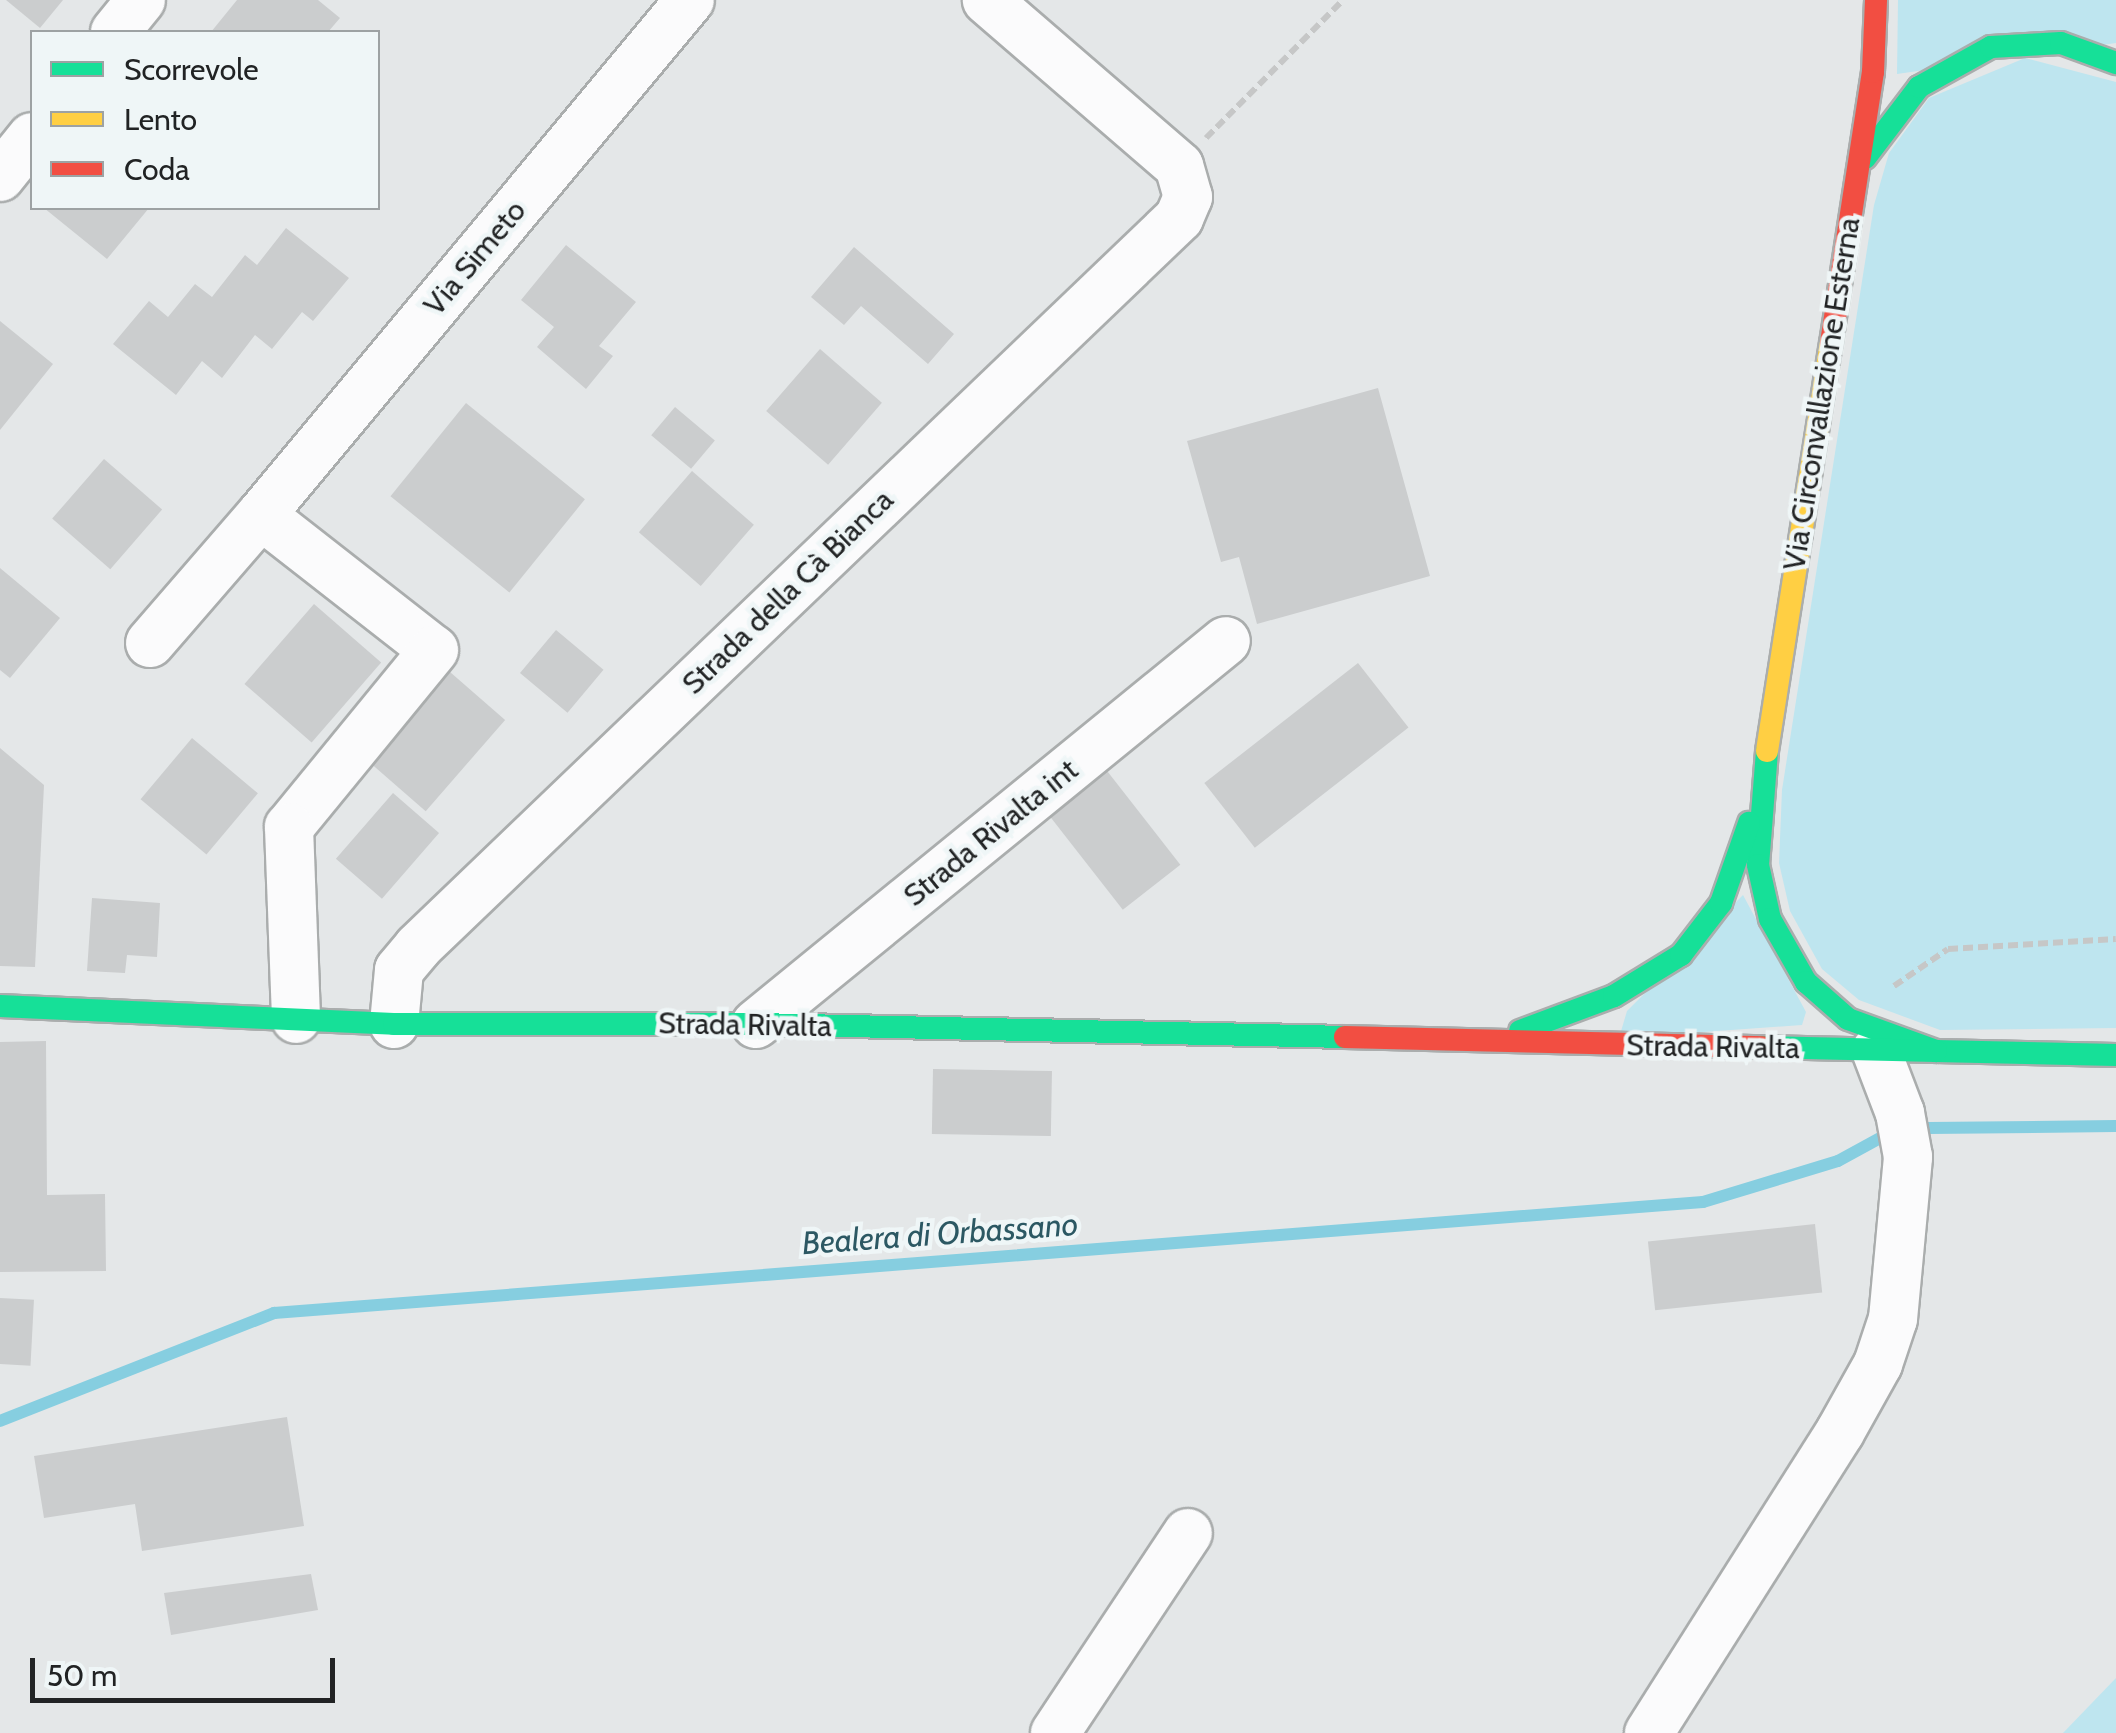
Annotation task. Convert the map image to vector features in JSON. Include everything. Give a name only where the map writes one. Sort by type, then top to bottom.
[{"type":"street","points":[[118,30],[142,0]]},
{"type":"street","name":"Via Simeto","points":[[150,643],[690,0]]},
{"type":"street","points":[[987,0],[1179,166]]},
{"type":"street","name":"Via Circonvallazione Esterna","points":[[1761,788],[1873,72],[1876,0]]},
{"type":"street","points":[[1857,170],[1918,86],[1991,48],[2061,43],[2116,63]]},
{"type":"street","points":[[0,177],[30,139]]},
{"type":"street","name":"Strada della Cà Bianca","points":[[394,1024],[400,970],[418,947],[1179,218],[1188,198],[1179,166]]},
{"type":"street","points":[[260,516],[434,650],[290,827],[296,1019]]},
{"type":"street","name":"Strada Rivalta int","points":[[756,1024],[1226,641]]},
{"type":"street","points":[[1649,1733],[1840,1432],[1878,1364],[1893,1319],[1908,1157],[1900,1113],[1862,1034],[1806,982],[1770,919],[1758,865],[1761,788]]},
{"type":"street","name":"Strada Rivalta","points":[[1490,1042],[1614,996],[1680,955],[1721,903],[1761,788]]},
{"type":"street","name":"Strada Rivalta","points":[[0,1006],[394,1024],[756,1024],[1490,1042],[1862,1034],[1936,1051],[2116,1055]]},
{"type":"street","points":[[1862,1034],[1936,1051]]},
{"type":"street","points":[[1055,1733],[1188,1533]]},
{"type":"path","points":[[1179,166],[1342,0]]},
{"type":"path","points":[[1862,1034],[1948,948],[2116,940]]},
{"type":"shaded area","points":[[1898,0],[2116,0],[2116,43],[1897,74]]},
{"type":"shaded area","points":[[2025,58],[2116,82],[2116,1028],[1940,1030],[1859,1000],[1822,969],[1790,911],[1779,863],[1782,790],[1874,205],[1889,153],[1929,98]]},
{"type":"shaded area","points":[[1743,895],[1806,1012],[1802,1025],[1619,1038],[1627,1011]]},
{"type":"shaded area","points":[[2116,1678],[2116,1733],[2063,1733]]},
{"type":"building","points":[[6,0],[63,0],[40,28]]},
{"type":"building","points":[[237,0],[318,0],[340,18],[330,30],[213,30]]},
{"type":"building","points":[[46,210],[147,210],[107,259]]},
{"type":"building","points":[[286,228],[349,278],[313,321],[302,312],[272,349],[255,335],[222,378],[202,361],[176,395],[113,344],[149,301],[168,317],[195,284],[212,297],[245,255],[257,265]]},
{"type":"building","points":[[566,245],[636,302],[599,346],[613,356],[586,389],[537,347],[554,327],[521,300]]},
{"type":"building","points":[[854,247],[954,334],[928,364],[861,306],[844,325],[811,297]]},
{"type":"building","points":[[0,321],[53,364],[0,430]]},
{"type":"building","points":[[820,349],[882,403],[828,465],[766,411]]},
{"type":"building","points":[[1378,388],[1430,576],[1257,624],[1239,557],[1221,562],[1187,441]]},
{"type":"building","points":[[466,403],[585,499],[509,593],[390,496]]},
{"type":"building","points":[[675,407],[715,440],[691,469],[651,435]]},
{"type":"building","points":[[104,459],[162,510],[110,569],[52,519]]},
{"type":"building","points":[[692,471],[754,525],[701,586],[639,532]]},
{"type":"building","points":[[0,568],[60,618],[10,678],[0,670]]},
{"type":"building","points":[[314,604],[381,662],[312,742],[244,684]]},
{"type":"building","points":[[556,630],[603,670],[567,713],[520,673]]},
{"type":"building","points":[[1358,663],[1408,728],[1255,848],[1204,783]]},
{"type":"building","points":[[450,672],[505,720],[426,811],[371,763]]},
{"type":"building","points":[[192,738],[258,793],[206,855],[141,799]]},
{"type":"building","points":[[0,748],[44,785],[35,967],[0,966]]},
{"type":"building","points":[[1104,767],[1180,865],[1123,910],[1046,812]]},
{"type":"building","points":[[393,793],[439,833],[382,899],[336,859]]},
{"type":"building","points":[[92,898],[160,903],[157,957],[127,955],[125,973],[87,971]]},
{"type":"building","points":[[46,1041],[47,1195],[105,1194],[106,1271],[0,1272],[0,1042]]},
{"type":"building","points":[[933,1069],[1052,1071],[1051,1136],[932,1134]]},
{"type":"building","points":[[1815,1224],[1822,1293],[1655,1310],[1648,1242]]},
{"type":"building","points":[[0,1298],[34,1300],[30,1366],[0,1364]]},
{"type":"building","points":[[287,1417],[304,1526],[142,1551],[135,1504],[44,1518],[34,1456]]},
{"type":"building","points":[[311,1574],[318,1610],[171,1635],[164,1593]]},
{"type":"waterway","name":"Bealera di Orbassano","points":[[1928,1128],[2116,1126]]},
{"type":"waterway","name":"Bealera di Orbassano","points":[[0,1421],[274,1313],[1703,1202],[1838,1161],[1891,1132]]},
{"type":"traffic: fast","points":[[1865,158],[1919,87],[1991,47],[2061,43],[2116,63]]},
{"type":"traffic: fast","points":[[1767,751],[1758,865],[1770,919],[1806,982],[1848,1019],[1936,1051],[2116,1055]]},
{"type":"traffic: fast","points":[[1520,1031],[1614,996],[1681,955],[1721,903],[1749,823]]},
{"type":"traffic: fast","points":[[0,1006],[394,1024],[756,1024],[1345,1037]]},
{"type":"traffic: fast","points":[[1763,1047],[1936,1051]]},
{"type":"traffic: slow","points":[[1767,751],[1831,343]]},
{"type":"traffic: jam","points":[[1831,343],[1873,72],[1876,0]]},
{"type":"traffic: jam","points":[[1345,1037],[1763,1047]]}]
